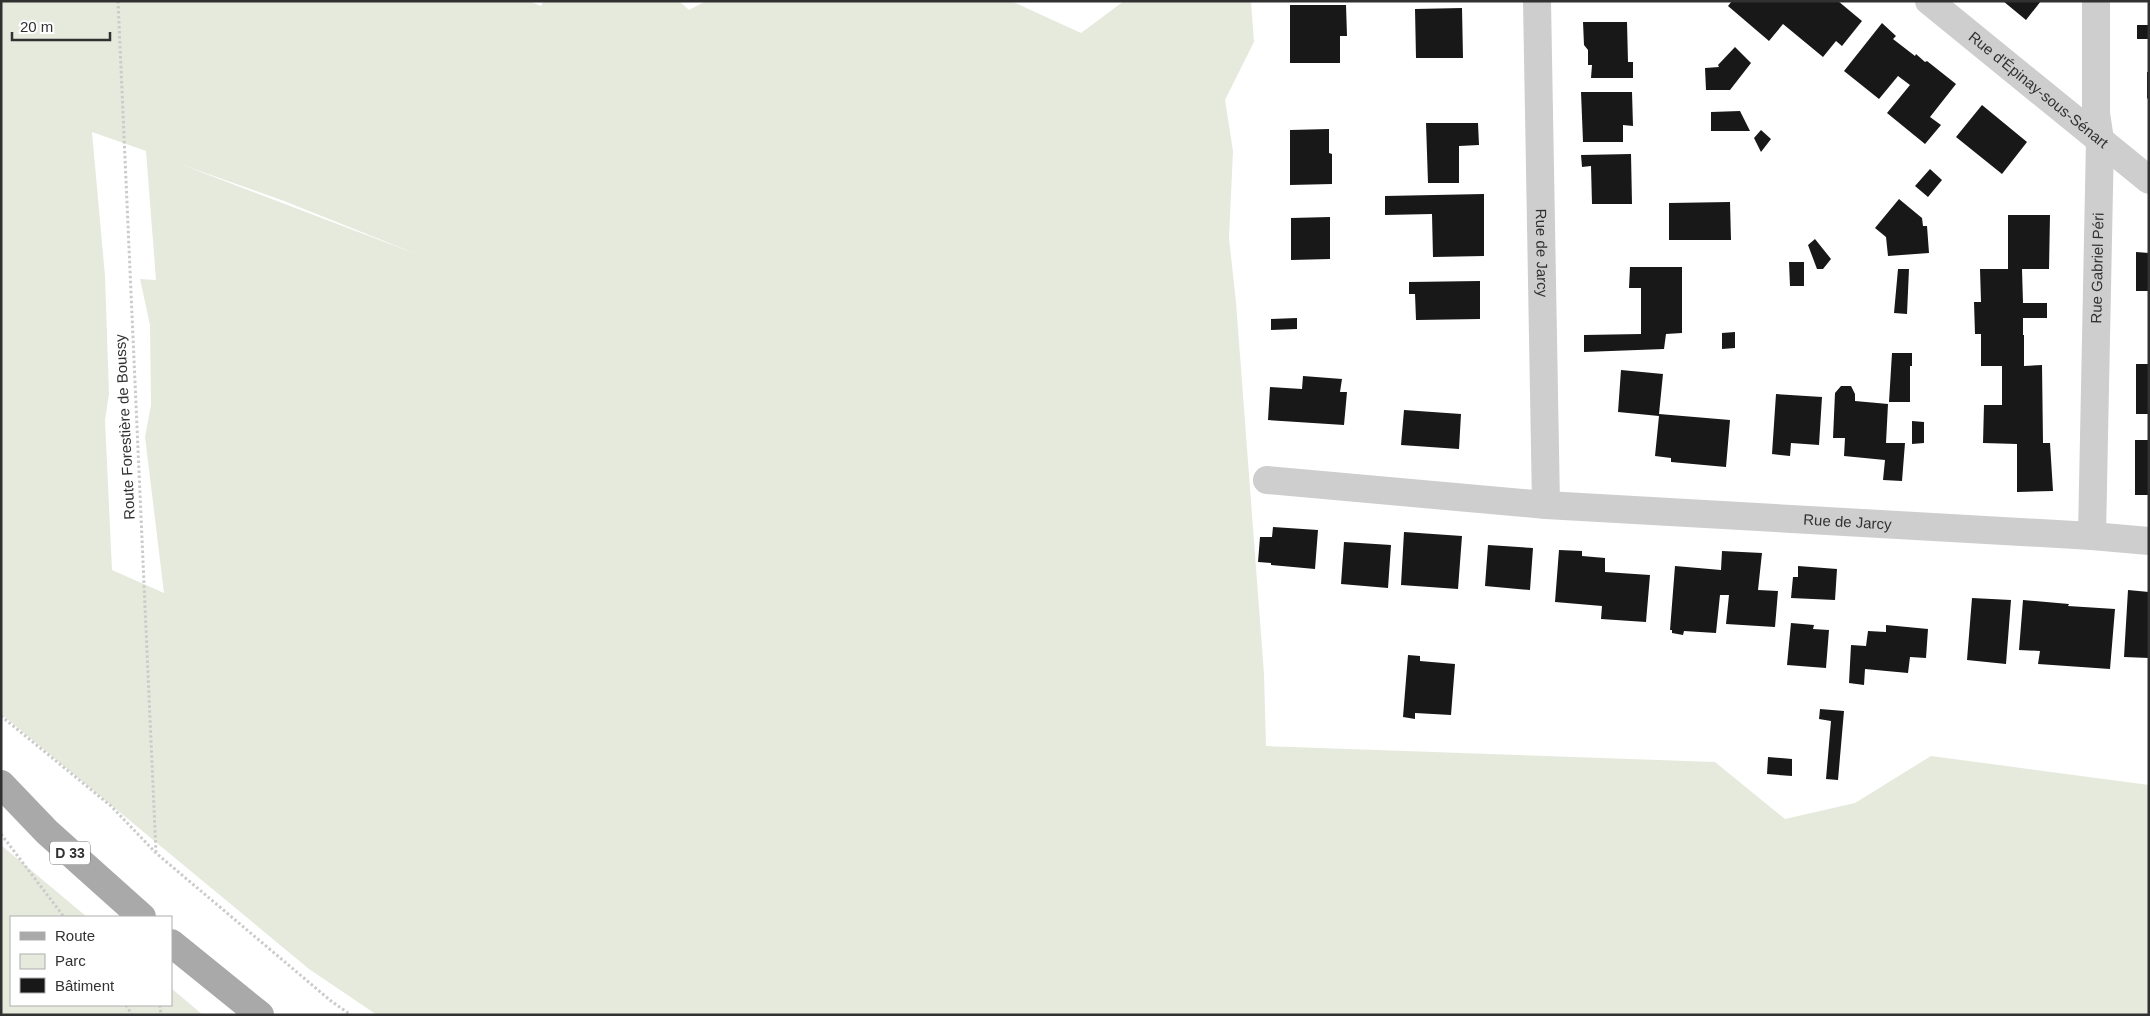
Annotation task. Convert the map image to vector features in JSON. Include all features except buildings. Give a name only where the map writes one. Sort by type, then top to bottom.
[{"type":"main road","name":"D 33","points":[[1,784],[47,832],[141,916]]},
{"type":"main road","points":[[172,944],[260,1015]]},
{"type":"street","name":"Rue de Jarcy","points":[[1536,1],[1546,505]]},
{"type":"street","name":"Rue d'Épinay-sous-Sénart","points":[[1929,1],[2149,180]]},
{"type":"street","name":"Rue Gabriel Péri","points":[[2092,536],[2100,140],[2096,113],[2096,1]]},
{"type":"street","name":"Rue de Jarcy","points":[[1266,480],[1546,505],[2092,536],[2149,541]]},
{"type":"path","name":"Route Forestière de Boussy","points":[[118,1],[156,853]]},
{"type":"path","points":[[1,716],[112,806],[156,853],[331,1002],[351,1015]]},
{"type":"path","points":[[1,834],[63,916]]},
{"type":"green space","points":[[1,1],[529,1],[541,6],[543,1],[679,1],[689,10],[706,1],[1011,1],[1081,33],[1124,1],[1251,1],[1254,42],[1225,100],[1233,151],[1229,238],[1236,302],[1264,674],[1266,746],[1715,762],[1785,819],[1855,803],[1931,756],[2149,785],[2149,1015],[377,1015],[309,969],[1,714]],"holes":[[[92,132],[146,151],[156,280],[140,279],[150,325],[151,405],[145,437],[164,593],[112,570],[105,420],[109,394],[105,276]],[[180,164],[284,201],[419,255]]]},
{"type":"green space","points":[[1,845],[86,916],[10,916],[10,1006],[172,1006],[172,989],[203,1015],[1,1015]]}]
